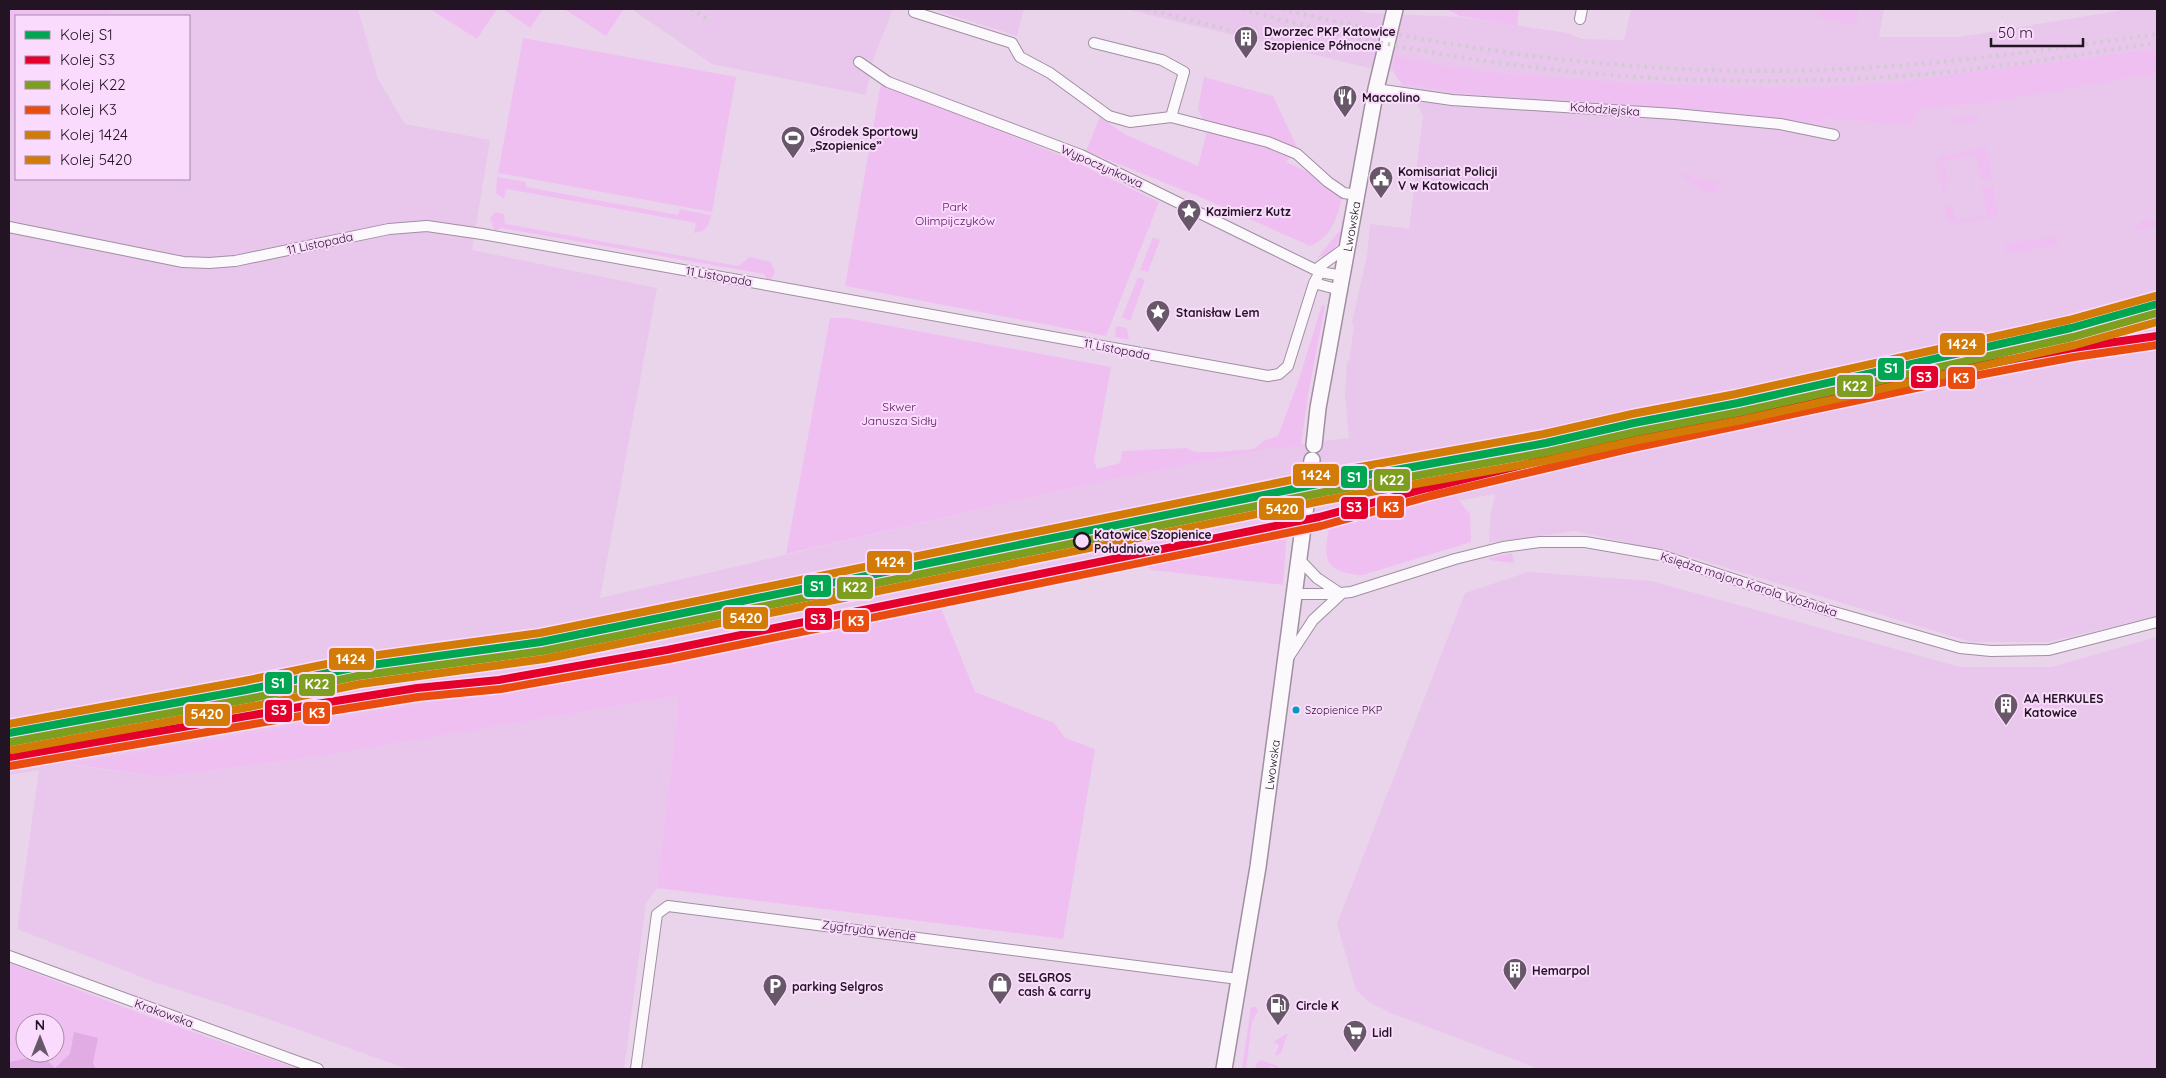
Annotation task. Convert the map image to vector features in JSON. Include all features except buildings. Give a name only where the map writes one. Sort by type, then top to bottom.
[{"type":"street","name":"Lwowska","points":[[1224,1069],[1257,876],[1318,408],[1376,89],[1394,9]]},
{"type":"street","points":[[914,12],[1012,43],[1020,57],[1050,73],[1109,116],[1130,122],[1171,118],[1268,142],[1297,154],[1328,182],[1344,193],[1357,195]]},
{"type":"street","points":[[1094,44],[1162,60],[1184,72],[1171,118]]},
{"type":"street","name":"Wypoczynkowa","points":[[859,62],[888,82],[1081,155],[1342,278]]},
{"type":"street","name":"Kołodziejska","points":[[1376,89],[1452,100],[1675,114],[1780,124],[1834,135]]},
{"type":"street","name":"11 Listopada","points":[[9,227],[183,262],[209,263],[235,261],[389,228],[426,226],[482,234],[1268,376],[1279,374],[1288,366],[1314,283],[1322,267],[1348,246]]},
{"type":"street","points":[[1314,283],[1342,278]]},
{"type":"street","name":"Księdza majora Karola Woźniaka","points":[[1294,594],[1341,594],[1464,556],[1503,547],[1540,542],[1586,542],[1660,555],[1827,610],[1960,648],[1991,651],[2049,650],[2157,622]]},
{"type":"street","points":[[1298,558],[1317,578],[1341,594]]},
{"type":"street","name":"Księdza majora Karola Woźniaka","points":[[1285,662],[1313,620],[1341,594]]},
{"type":"street","name":"Zygfryda Wende","points":[[636,1069],[657,914],[668,906],[1238,979]]},
{"type":"street","name":"Krakowska","points":[[9,956],[318,1069]]},
{"type":"shaded area","points":[[110,9],[358,9],[378,79],[405,124],[490,140],[472,250],[657,288],[600,598],[1099,482],[1273,448],[1349,438],[1345,395],[1347,361],[1349,361],[1354,327],[1352,322],[1367,256],[1370,224],[1409,229],[1423,116],[1416,102],[1392,99],[1402,83],[1401,72],[1369,68],[1125,9],[1355,9],[1368,13],[1459,17],[1568,33],[1581,39],[1624,40],[1631,9],[1884,9],[1879,37],[1960,37],[2129,9],[2157,9],[2157,616],[2048,642],[1971,642],[1691,557],[1575,531],[1489,543],[1490,517],[1495,494],[1139,559],[941,608],[494,691],[73,765],[159,777],[316,757],[676,696],[678,711],[657,888],[646,903],[624,1069],[407,1069],[266,1018],[157,983],[17,929],[39,770],[9,775],[9,119],[15,111],[15,180],[190,180],[190,15],[110,15]]},
{"type":"shaded area","points":[[631,9],[893,9],[873,60],[866,95],[712,64]]},
{"type":"shaded area","points":[[932,9],[1024,9],[1017,36]]},
{"type":"shaded area","points":[[1528,572],[1652,581],[1960,667],[2051,667],[2157,637],[2157,1069],[1534,1069],[1534,1067],[1391,1013],[1369,1002],[1356,990],[1337,924],[1465,593]]},
{"type":"shaded area","points":[[74,1032],[98,1038],[93,1063],[96,1069],[9,1069],[9,1062],[15,1061],[15,1063],[50,1063],[55,1068],[60,1063],[65,1063],[65,1059],[70,1054]]},
{"type":"green space","points":[[9,9],[110,9],[110,15],[15,15],[15,111],[9,119]]},
{"type":"green space","points":[[430,9],[497,9],[477,39]]},
{"type":"green space","points":[[503,9],[543,9],[530,28]]},
{"type":"green space","points":[[564,9],[624,9],[606,36]]},
{"type":"green space","points":[[1446,9],[1519,9],[1517,26],[1460,16]]},
{"type":"green space","points":[[1820,9],[1859,9],[1856,25],[1819,18]]},
{"type":"green space","points":[[523,38],[736,77],[712,212],[498,173]]},
{"type":"green space","points":[[2157,49],[2157,73],[1986,103],[1919,108],[1912,125],[1823,118],[1823,123],[1804,122],[1603,103],[1464,93],[1402,83],[1396,77],[1394,67],[1396,56],[1466,69],[1538,77],[1682,85],[1812,88],[1878,85]]},
{"type":"green space","points":[[1204,77],[1273,96],[1298,149],[1286,162],[1344,188],[1338,214],[1325,236],[1318,242],[1310,246],[1200,197],[1086,151],[1100,117],[1126,135],[1198,166],[1207,131],[1198,108]]},
{"type":"green space","name":"Park Olimpijczyków","points":[[881,83],[1063,156],[1159,202],[1106,336],[845,286]]},
{"type":"green space","points":[[1977,115],[1978,121],[1950,123],[1952,119]]},
{"type":"green space","points":[[1986,148],[1992,178],[1981,180],[1976,155],[1936,162],[1941,156]]},
{"type":"green space","points":[[1945,164],[1948,186],[1944,187],[1945,192],[1943,192],[1938,165]]},
{"type":"green space","points":[[1678,173],[1693,175],[1693,179],[1719,182],[1718,188],[1715,192],[1704,191]]},
{"type":"green space","points":[[497,177],[526,182],[526,187],[678,215],[680,209],[711,215],[706,227],[694,233],[696,223],[506,189],[504,199],[496,193]]},
{"type":"green space","points":[[1993,185],[1998,216],[1956,223],[1947,219],[1945,206],[1952,205],[1955,221],[1987,216],[1982,187]]},
{"type":"green space","points":[[495,212],[504,214],[505,224],[738,266],[750,257],[771,262],[775,272],[772,278],[768,280],[764,274],[501,228],[495,231],[490,218]]},
{"type":"green space","points":[[1342,219],[1345,220],[1342,234],[1337,244],[1330,252],[1317,258],[1341,229]]},
{"type":"green space","points":[[2157,219],[2157,227],[2136,230],[2136,225],[2141,225],[2140,221]]},
{"type":"green space","points":[[2056,236],[2058,245],[2007,254],[2005,244]]},
{"type":"green space","points":[[1153,237],[1160,240],[1148,272],[1140,270]]},
{"type":"green space","points":[[1138,277],[1145,280],[1130,321],[1122,317]]},
{"type":"green space","name":"Skwer Janusza Sidły","points":[[1322,305],[1325,306],[1308,395],[1301,446],[1273,448],[1099,482],[786,554],[830,318],[847,318],[1111,367],[1094,461],[1097,469],[1120,463],[1122,451],[1186,448],[1196,452],[1216,452],[1254,449],[1263,441],[1278,436],[1299,379]]},
{"type":"green space","points":[[1116,326],[1127,328],[1129,340],[1115,337]]},
{"type":"green space","points":[[1435,489],[1456,497],[1470,514],[1471,542],[1363,575],[1349,573],[1332,566],[1326,553],[1330,521]]},
{"type":"green space","points":[[1287,531],[1283,585],[1152,570],[1142,564],[1139,559]]},
{"type":"green space","points":[[1512,553],[1514,563],[1489,560],[1489,558]]},
{"type":"green space","points":[[941,608],[975,692],[1054,723],[1065,738],[1095,749],[1063,939],[657,888],[678,711],[676,696],[316,757],[159,777],[71,764],[494,691]]},
{"type":"green space","points":[[9,963],[134,1011],[298,1069],[96,1069],[74,1032],[71,1054],[65,1060],[65,1013],[15,1013],[15,1061],[9,1062]]},
{"type":"green space","points":[[1251,1007],[1256,1007],[1258,1011],[1252,1022],[1246,1069],[1242,1069]]},
{"type":"green space","points":[[1288,1033],[1281,1053],[1275,1056],[1279,1045],[1273,1042]]},
{"type":"green space","points":[[1261,1060],[1278,1066],[1279,1069],[1270,1066],[1269,1069],[1255,1069],[1256,1064]]},
{"type":"green space","points":[[49,1063],[61,1063],[55,1069]]},
{"type":"railway","points":[[691,9],[709,20]]},
{"type":"railway","points":[[1147,9],[1241,33],[1279,39]]},
{"type":"railway","points":[[1242,9],[1400,46],[1480,60],[1560,70],[1722,81],[1804,81],[1919,75],[2021,63],[2157,43]]},
{"type":"railway","points":[[1282,9],[1421,39],[1491,50],[1632,66],[1702,70],[1773,71],[1923,64],[2157,34]]},
{"type":"railway","points":[[1626,440],[1652,429],[1738,403]]},
{"type":"railway","points":[[1511,449],[1557,457]]},
{"type":"rail line","name":"1424","points":[[9,724],[244,681],[356,658],[540,633],[1321,474],[1544,434],[1632,414],[1736,394],[2069,320],[2155,296]]},
{"type":"rail line","name":"S1","points":[[9,733],[246,690],[357,667],[541,642],[1323,483],[1546,443],[1634,423],[1738,403],[2071,328],[2157,304]]},
{"type":"rail line","name":"K22","points":[[11,742],[248,699],[358,676],[543,651],[1325,492],[1548,452],[1636,432],[1740,412],[2073,337],[2157,313]]},
{"type":"rail line","name":"5420","points":[[12,750],[249,707],[360,684],[544,659],[1326,500],[1549,460],[1638,440],[1742,420],[2075,345],[2157,322]]},
{"type":"rail line","name":"S3","points":[[9,757],[317,704],[417,688],[499,680],[667,650],[1319,517],[1428,488],[1626,440],[1966,368],[2073,348],[2157,336]]},
{"type":"rail line","name":"K3","points":[[10,766],[318,713],[418,697],[501,689],[669,659],[1321,526],[1430,496],[1628,449],[1968,377],[2074,357],[2157,345]]},
{"type":"place","name":"Dworzec PKP Katowice Szopienice Północne","points":[[1246,59]]},
{"type":"place","name":"Maccolino","points":[[1345,118]]},
{"type":"place","name":"Ośrodek Sportowy „Szopienice”","points":[[793,159]]},
{"type":"place","name":"Komisariat Policji V w Katowicach","points":[[1381,199]]},
{"type":"place","name":"Kazimierz Kutz","points":[[1189,232]]},
{"type":"place","name":"Stanisław Lem","points":[[1158,333]]},
{"type":"place","name":"Katowice Szopienice Południowe","points":[[1082,541]]},
{"type":"place","name":"Szopienice PKP","points":[[1296,710]]},
{"type":"place","name":"AA HERKULES Katowice","points":[[2006,726]]},
{"type":"place","name":"Hemarpol","points":[[1515,991]]},
{"type":"place","name":"SELGROS cash & carry","points":[[1000,1005]]},
{"type":"place","name":"parking Selgros","points":[[775,1007]]},
{"type":"place","name":"Circle K","points":[[1278,1026]]},
{"type":"place","name":"Lidl","points":[[1355,1053]]}]
